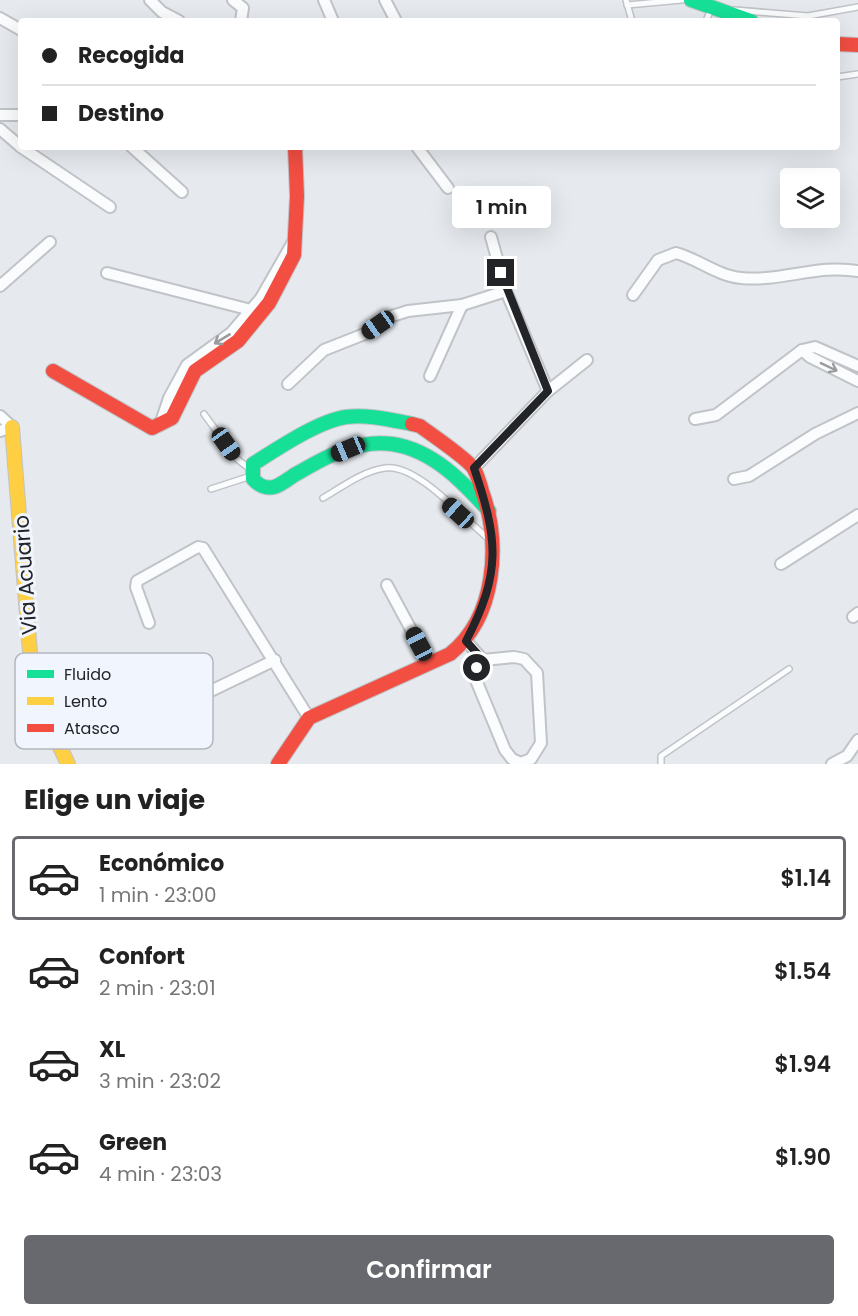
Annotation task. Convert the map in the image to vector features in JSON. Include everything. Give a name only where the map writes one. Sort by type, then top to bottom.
[{"type":"street","points":[[150,0],[162,12],[173,18]]},
{"type":"street","points":[[162,12],[165,0]]},
{"type":"street","points":[[233,0],[243,8],[241,18]]},
{"type":"street","points":[[324,0],[332,18]]},
{"type":"street","points":[[386,0],[395,18]]},
{"type":"street","points":[[691,0],[709,15],[730,18]]},
{"type":"street","points":[[0,18],[18,28]]},
{"type":"street","points":[[840,44],[858,45]]},
{"type":"street","points":[[0,115],[18,115]]},
{"type":"street","points":[[0,129],[18,144]]},
{"type":"street","points":[[25,150],[110,207]]},
{"type":"street","points":[[135,150],[182,192]]},
{"type":"street","points":[[53,370],[152,428],[172,418],[195,371],[238,341],[269,303],[294,255],[297,196],[295,150]]},
{"type":"street","points":[[419,150],[448,188]]},
{"type":"street","points":[[491,237],[506,291],[548,391]]},
{"type":"street","points":[[0,286],[50,242]]},
{"type":"street","points":[[160,425],[166,406],[187,364],[231,333],[251,310],[293,242]]},
{"type":"street","points":[[633,295],[658,260],[676,253],[724,274],[742,278],[830,268],[858,271]]},
{"type":"street","points":[[107,273],[251,310]]},
{"type":"street","points":[[288,384],[324,350],[367,333],[389,317],[408,310],[462,305],[506,291]]},
{"type":"street","points":[[430,376],[462,305]]},
{"type":"street","points":[[695,418],[716,415],[802,350],[815,347],[858,366]]},
{"type":"street","points":[[802,350],[810,357],[858,381]]},
{"type":"street","points":[[474,468],[548,391],[587,360]]},
{"type":"street","points":[[734,479],[749,476],[815,434],[858,413]]},
{"type":"street","points":[[0,416],[6,429]]},
{"type":"street","points":[[278,764],[309,718],[450,654],[466,641],[484,606],[494,543],[489,511],[474,468],[420,426],[384,418],[345,417],[301,435],[254,464],[251,473],[254,482],[264,488],[274,487],[348,449],[373,443],[407,447],[440,463],[466,484],[489,511]]},
{"type":"street","name":"Via Acuario","points":[[6,429],[29,653]]},
{"type":"street","points":[[781,564],[858,515]]},
{"type":"street","points":[[149,623],[136,587],[137,581],[198,546],[203,548],[275,660],[309,718]]},
{"type":"street","points":[[387,585],[429,663]]},
{"type":"street","points":[[466,641],[483,660]]},
{"type":"street","points":[[514,657],[524,659],[537,673],[541,743],[531,759],[521,763],[512,759],[505,750],[476,680],[477,668],[483,660],[514,657]]},
{"type":"street","points":[[213,690],[275,660]]},
{"type":"street","points":[[832,764],[847,756],[858,740]]},
{"type":"street","name":"Via Acuario","points":[[61,749],[68,764]]},
{"type":"lane","points":[[631,18],[626,3],[682,0]]},
{"type":"lane","points":[[709,15],[808,16],[858,7]]},
{"type":"lane","points":[[840,77],[858,74]]},
{"type":"lane","points":[[204,414],[237,459],[251,473],[211,489]]},
{"type":"lane","points":[[323,498],[364,475],[385,468],[400,468],[425,483],[494,543]]},
{"type":"lane","points":[[661,764],[661,756],[789,669]]},
{"type":"traffic: fast","points":[[691,0],[742,18]]},
{"type":"traffic: fast","points":[[412,424],[362,416],[346,417],[323,424],[298,436],[253,464],[253,479],[262,486],[274,487],[343,450],[367,444],[392,444],[407,447],[434,460],[469,489],[489,511]]},
{"type":"traffic: slow","points":[[12,427],[30,653]]},
{"type":"traffic: slow","points":[[61,749],[68,764]]},
{"type":"traffic: jam","points":[[840,44],[858,45]]},
{"type":"traffic: jam","points":[[53,371],[152,428],[172,418],[195,371],[238,341],[269,303],[294,255],[297,196],[295,150]]},
{"type":"traffic: jam","points":[[278,764],[309,718],[450,654],[465,639],[477,620],[485,600],[490,578],[491,534],[488,512],[477,474],[457,453],[420,426],[412,424]]},
{"type":"route","points":[[477,668],[483,660],[466,641],[484,606],[494,543],[489,511],[474,468],[548,391],[506,291],[501,273]]}]
